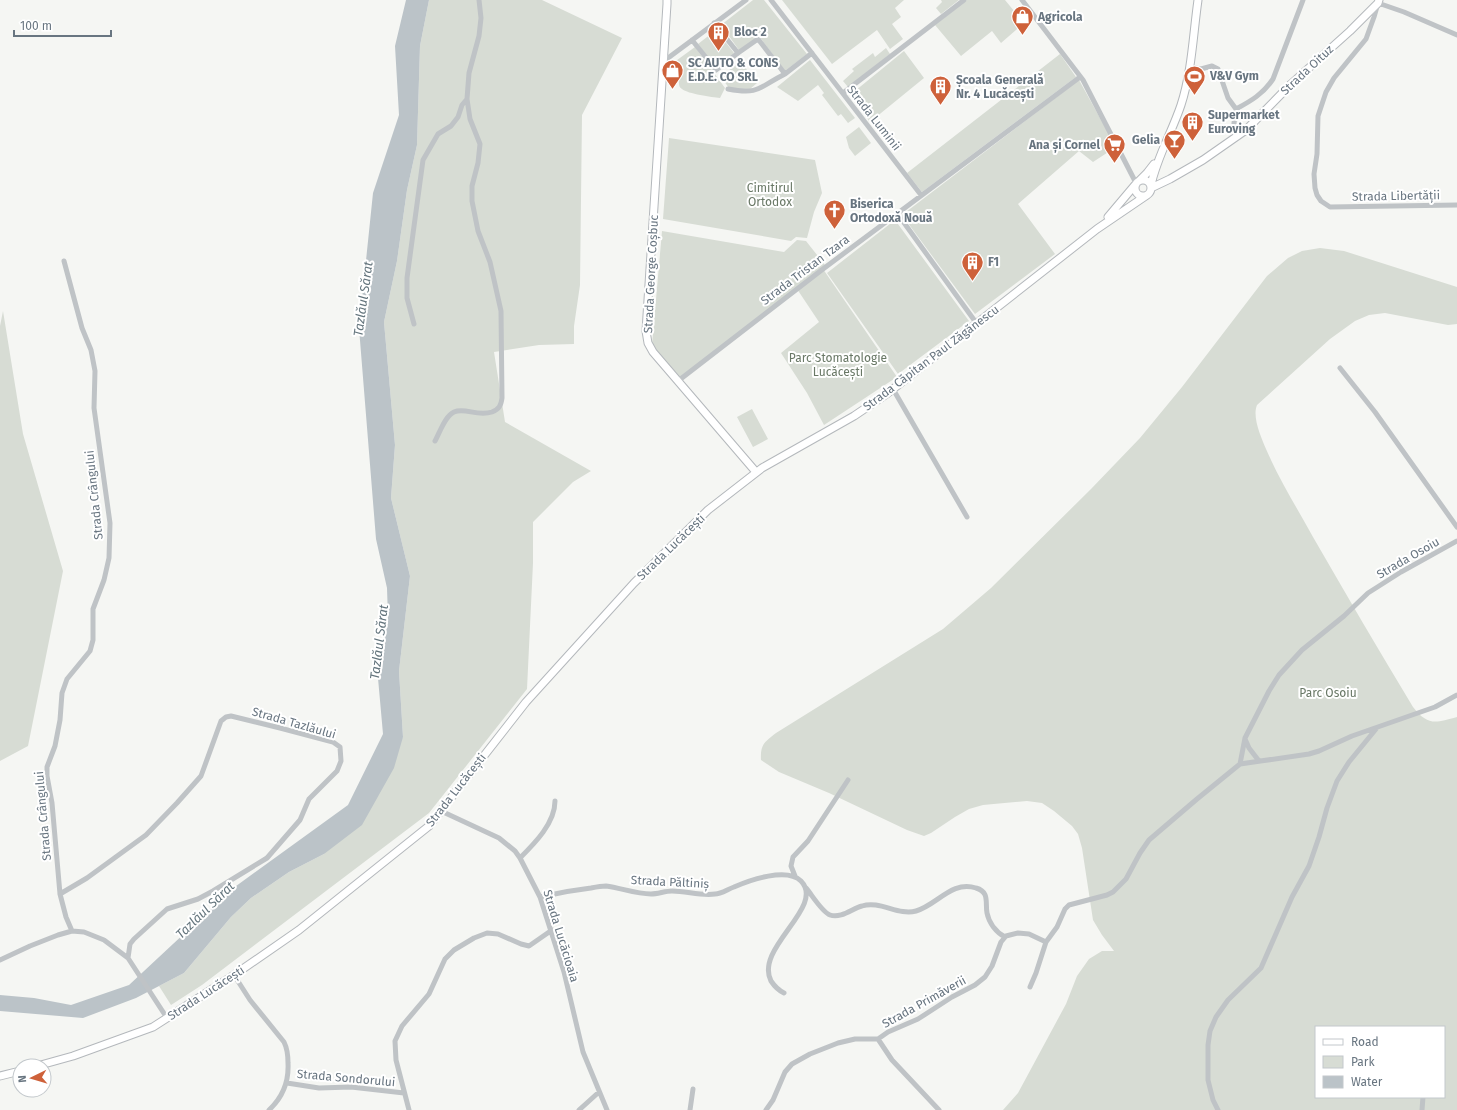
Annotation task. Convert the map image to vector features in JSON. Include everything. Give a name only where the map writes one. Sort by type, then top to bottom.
[{"type":"main road","name":"Strada George Coșbuc","points":[[666,0],[668,4],[646,332],[648,343],[653,352],[756,472]]},
{"type":"main road","name":"Strada Căpitan Paul Zăgănescu","points":[[756,472],[854,416],[893,389],[1097,229],[1147,195],[1179,111],[1184,93],[1198,0]]},
{"type":"main road","name":"Strada Oituz","points":[[1151,187],[1170,179],[1238,137],[1291,84],[1350,31],[1378,2]]},
{"type":"main road","name":"Strada Căpitan Paul Zăgănescu","points":[[1097,229],[1116,210],[1137,183],[1147,174],[1163,150]]},
{"type":"main road","points":[[1147,195],[1138,195],[1135,190],[1137,183],[1145,180],[1151,187]]},
{"type":"main road","name":"Strada Lucăcești","points":[[52,1062],[73,1056],[153,1027],[234,975],[306,926],[429,826],[526,702],[634,583],[708,510],[756,472]]},
{"type":"main road","points":[[0,1076],[12,1073]]},
{"type":"street","points":[[435,441],[448,418],[454,412],[468,411],[486,414],[500,407],[502,398],[501,311],[490,262],[478,231],[472,201],[472,186],[478,164],[480,144],[470,119],[467,99],[469,73],[479,36],[481,18],[479,0]]},
{"type":"street","points":[[664,61],[746,0]]},
{"type":"street","name":"Strada Luminii","points":[[771,0],[921,195]]},
{"type":"street","points":[[843,93],[964,0]]},
{"type":"street","points":[[1022,0],[1080,77],[1137,183]]},
{"type":"street","points":[[1236,109],[1258,96],[1266,89],[1273,79],[1303,0]]},
{"type":"street","points":[[1378,2],[1457,35]]},
{"type":"street","name":"Strada Libertății","points":[[1378,2],[1366,39],[1334,78],[1326,92],[1318,116],[1317,154],[1314,174],[1317,194],[1321,201],[1330,207],[1457,205]]},
{"type":"street","points":[[714,24],[738,53]]},
{"type":"street","points":[[692,40],[716,70],[758,39],[785,74]]},
{"type":"street","points":[[728,89],[750,91],[759,90],[785,74],[812,53]]},
{"type":"street","points":[[1189,67],[1201,69],[1212,66],[1218,69],[1228,98],[1236,109],[1233,124],[1234,131],[1238,137]]},
{"type":"street","name":"Strada Tristan Tzara","points":[[678,381],[897,213],[1080,77]]},
{"type":"street","points":[[414,324],[407,298],[407,278],[423,160],[438,134],[451,126],[458,117],[462,105],[467,99]]},
{"type":"street","points":[[897,213],[977,324]]},
{"type":"street","name":"Strada Crângului","points":[[64,261],[82,328],[91,350],[95,371],[94,408],[110,523],[109,558],[104,580],[93,609],[93,640],[90,651],[67,679],[62,693],[60,720],[55,746],[47,766],[47,776],[52,803],[60,894],[66,917],[72,931]]},
{"type":"street","points":[[1340,368],[1376,412],[1457,527]]},
{"type":"street","points":[[893,389],[967,517]]},
{"type":"street","name":"Strada Osoiu","points":[[1240,764],[1245,738],[1269,691],[1279,675],[1302,650],[1344,616],[1368,593],[1401,572],[1457,541]]},
{"type":"street","points":[[1030,987],[1046,942],[1065,909],[1069,905],[1107,895],[1119,888],[1126,879],[1144,846],[1240,764],[1309,754],[1319,751],[1352,736],[1377,729],[1435,707],[1457,695]]},
{"type":"street","name":"Strada Tazlăului","points":[[60,894],[87,878],[146,835],[177,803],[201,776],[221,721],[226,717],[231,716],[280,728],[333,742],[340,747],[341,761],[337,771],[309,799],[300,820],[267,858],[213,892],[198,899],[167,909],[130,944],[128,958]]},
{"type":"street","points":[[1218,1110],[1213,1100],[1208,1080],[1208,1044],[1210,1031],[1216,1017],[1228,1000],[1261,968],[1292,897],[1309,866],[1337,781],[1349,762],[1377,729]]},
{"type":"street","points":[[1245,738],[1249,748],[1259,761]]},
{"type":"street","points":[[848,780],[808,841],[793,856],[791,866],[795,876],[826,912],[833,916],[866,905],[880,906],[905,912],[917,910],[953,889],[964,886],[975,888],[985,893],[987,899],[987,912],[991,923],[1005,937],[1011,934],[1029,934],[1046,942]]},
{"type":"street","points":[[520,858],[538,838],[551,818],[555,808],[555,801]]},
{"type":"street","name":"Strada Lucăcioaia","points":[[441,811],[499,838],[515,851],[520,858],[540,897],[552,930],[564,972],[583,1052],[607,1110]]},
{"type":"street","name":"Strada Păltiniș","points":[[540,897],[577,889],[605,886],[652,894],[672,891],[700,895],[717,894],[763,877],[786,874],[795,876]]},
{"type":"street","points":[[784,993],[777,989],[774,985],[769,976],[768,966],[771,956],[804,903],[806,893],[804,886]]},
{"type":"street","name":"Strada Sondorului","points":[[409,1110],[396,1060],[395,1041],[402,1026],[429,994],[442,964],[448,955],[474,938],[487,933],[498,934],[529,946],[552,930]]},
{"type":"street","points":[[0,960],[58,935],[72,931],[84,932],[104,940],[128,958],[167,1018]]},
{"type":"street","name":"Strada Primăverii","points":[[766,1110],[774,1100],[785,1072],[792,1064],[810,1054],[834,1044],[855,1040],[878,1039],[888,1032],[918,1019],[952,997],[981,981],[989,973],[1001,942],[1005,937]]},
{"type":"street","points":[[234,975],[250,1000],[286,1046],[288,1062],[287,1083],[280,1098],[269,1110]]},
{"type":"street","points":[[878,1039],[892,1060],[939,1110]]},
{"type":"street","name":"Strada Sondorului","points":[[287,1083],[319,1088],[352,1087],[404,1093]]},
{"type":"street","points":[[690,1110],[693,1090]]},
{"type":"street","points":[[579,1110],[600,1092]]},
{"type":"street","points":[[1422,1110],[1423,1098]]},
{"type":"green space","points":[[429,0],[542,0],[622,38],[582,115],[580,285],[574,326],[574,344],[539,345],[494,352],[505,422],[591,471],[573,482],[533,522],[533,563],[527,689],[429,813],[202,985],[171,1005],[159,986],[184,973],[231,917],[251,898],[289,872],[324,854],[403,737],[399,671],[410,576],[391,498],[395,445],[384,322],[397,261],[407,190],[417,145],[420,46]]},
{"type":"green space","points":[[753,0],[764,0],[807,54],[785,71],[759,36],[739,50],[721,25]]},
{"type":"green space","points":[[782,0],[904,0],[895,8],[901,17],[892,24],[903,39],[890,49],[877,30],[832,64]]},
{"type":"green space","points":[[941,0],[959,0],[941,14],[936,8],[942,2]]},
{"type":"green space","points":[[967,0],[1005,0],[1024,23],[1001,43],[992,31],[961,56],[935,25]]},
{"type":"green space","points":[[716,30],[734,53],[716,68],[698,44]]},
{"type":"green space","points":[[695,47],[725,88],[720,98],[685,91],[680,87],[679,78],[673,77],[673,63]]},
{"type":"green space","points":[[886,48],[890,54],[848,87],[843,81],[854,71],[852,69],[873,53],[875,57]]},
{"type":"green space","points":[[904,51],[924,78],[870,122],[850,95]]},
{"type":"green space","points":[[1060,54],[1076,77],[922,192],[907,173]]},
{"type":"green space","points":[[810,60],[855,118],[848,123],[841,114],[838,116],[822,95],[824,93],[818,85],[798,101],[777,87]]},
{"type":"green space","points":[[740,61],[757,83],[750,89],[729,88],[721,77]]},
{"type":"green space","points":[[1079,80],[1116,147],[1093,162],[1079,151],[1018,204],[1055,254],[975,314],[902,215]]},
{"type":"green space","points":[[859,127],[871,143],[855,156],[849,148],[846,137]]},
{"type":"green space","name":"Cimitirul Ortodox","points":[[669,138],[815,160],[822,193],[814,212],[807,238],[796,237],[791,241],[663,219]]},
{"type":"green space","points":[[895,220],[969,321],[898,374],[827,273]]},
{"type":"green space","points":[[662,231],[784,252],[797,240],[806,241],[825,265],[681,378],[652,345]]},
{"type":"green space","name":"Parc Osoiu","points":[[1320,248],[1344,251],[1457,287],[1457,324],[1448,325],[1385,313],[1369,315],[1355,321],[1330,339],[1257,405],[1256,421],[1262,439],[1282,482],[1413,707],[1423,717],[1432,721],[1443,721],[1457,717],[1457,1110],[1003,1110],[1018,1093],[1066,1004],[1077,976],[1089,959],[1102,951],[1114,951],[1093,920],[1082,848],[1078,834],[1072,826],[1042,803],[1027,801],[983,805],[969,809],[924,836],[907,830],[829,793],[779,772],[761,760],[762,747],[766,741],[776,733],[943,629],[991,588],[1140,438],[1182,387],[1267,276],[1288,258],[1302,251]]},
{"type":"green space","name":"Parc Stomatologie Lucăcești","points":[[823,269],[897,377],[824,425],[807,393],[781,353],[819,322],[797,289]]},
{"type":"green space","points":[[3,311],[23,434],[63,571],[28,746],[0,761],[0,326]]},
{"type":"green space","points":[[752,409],[768,439],[753,447],[737,417]]},
{"type":"water","name":"Tazlăul Sărat","points":[[406,0],[429,0],[420,46],[417,145],[407,190],[397,261],[384,322],[395,445],[391,498],[410,576],[399,671],[403,737],[394,768],[362,825],[324,854],[289,872],[251,898],[231,917],[184,973],[136,998],[83,1018],[0,1011],[0,995],[34,998],[71,1005],[129,985],[232,889],[348,805],[383,734],[377,667],[385,639],[388,618],[387,588],[376,539],[359,328],[373,193],[399,115],[395,46]]},
{"type":"place","name":"Agricola","points":[[1022,36]]},
{"type":"place","name":"Bloc 2","points":[[719,52]]},
{"type":"place","name":"SC AUTO & CONS E.D.E. CO SRL","points":[[673,90]]},
{"type":"place","name":"V&V Gym","points":[[1195,96]]},
{"type":"place","name":"Școala Generală Nr. 4 Lucăcești","points":[[940,106]]},
{"type":"place","name":"Supermarket Euroving","points":[[1192,142]]},
{"type":"place","name":"Gelia","points":[[1175,160]]},
{"type":"place","name":"Ana și Cornel","points":[[1115,164]]},
{"type":"place","name":"Biserica Ortodoxă Nouă","points":[[835,230]]},
{"type":"place","name":"F1","points":[[972,282]]}]
